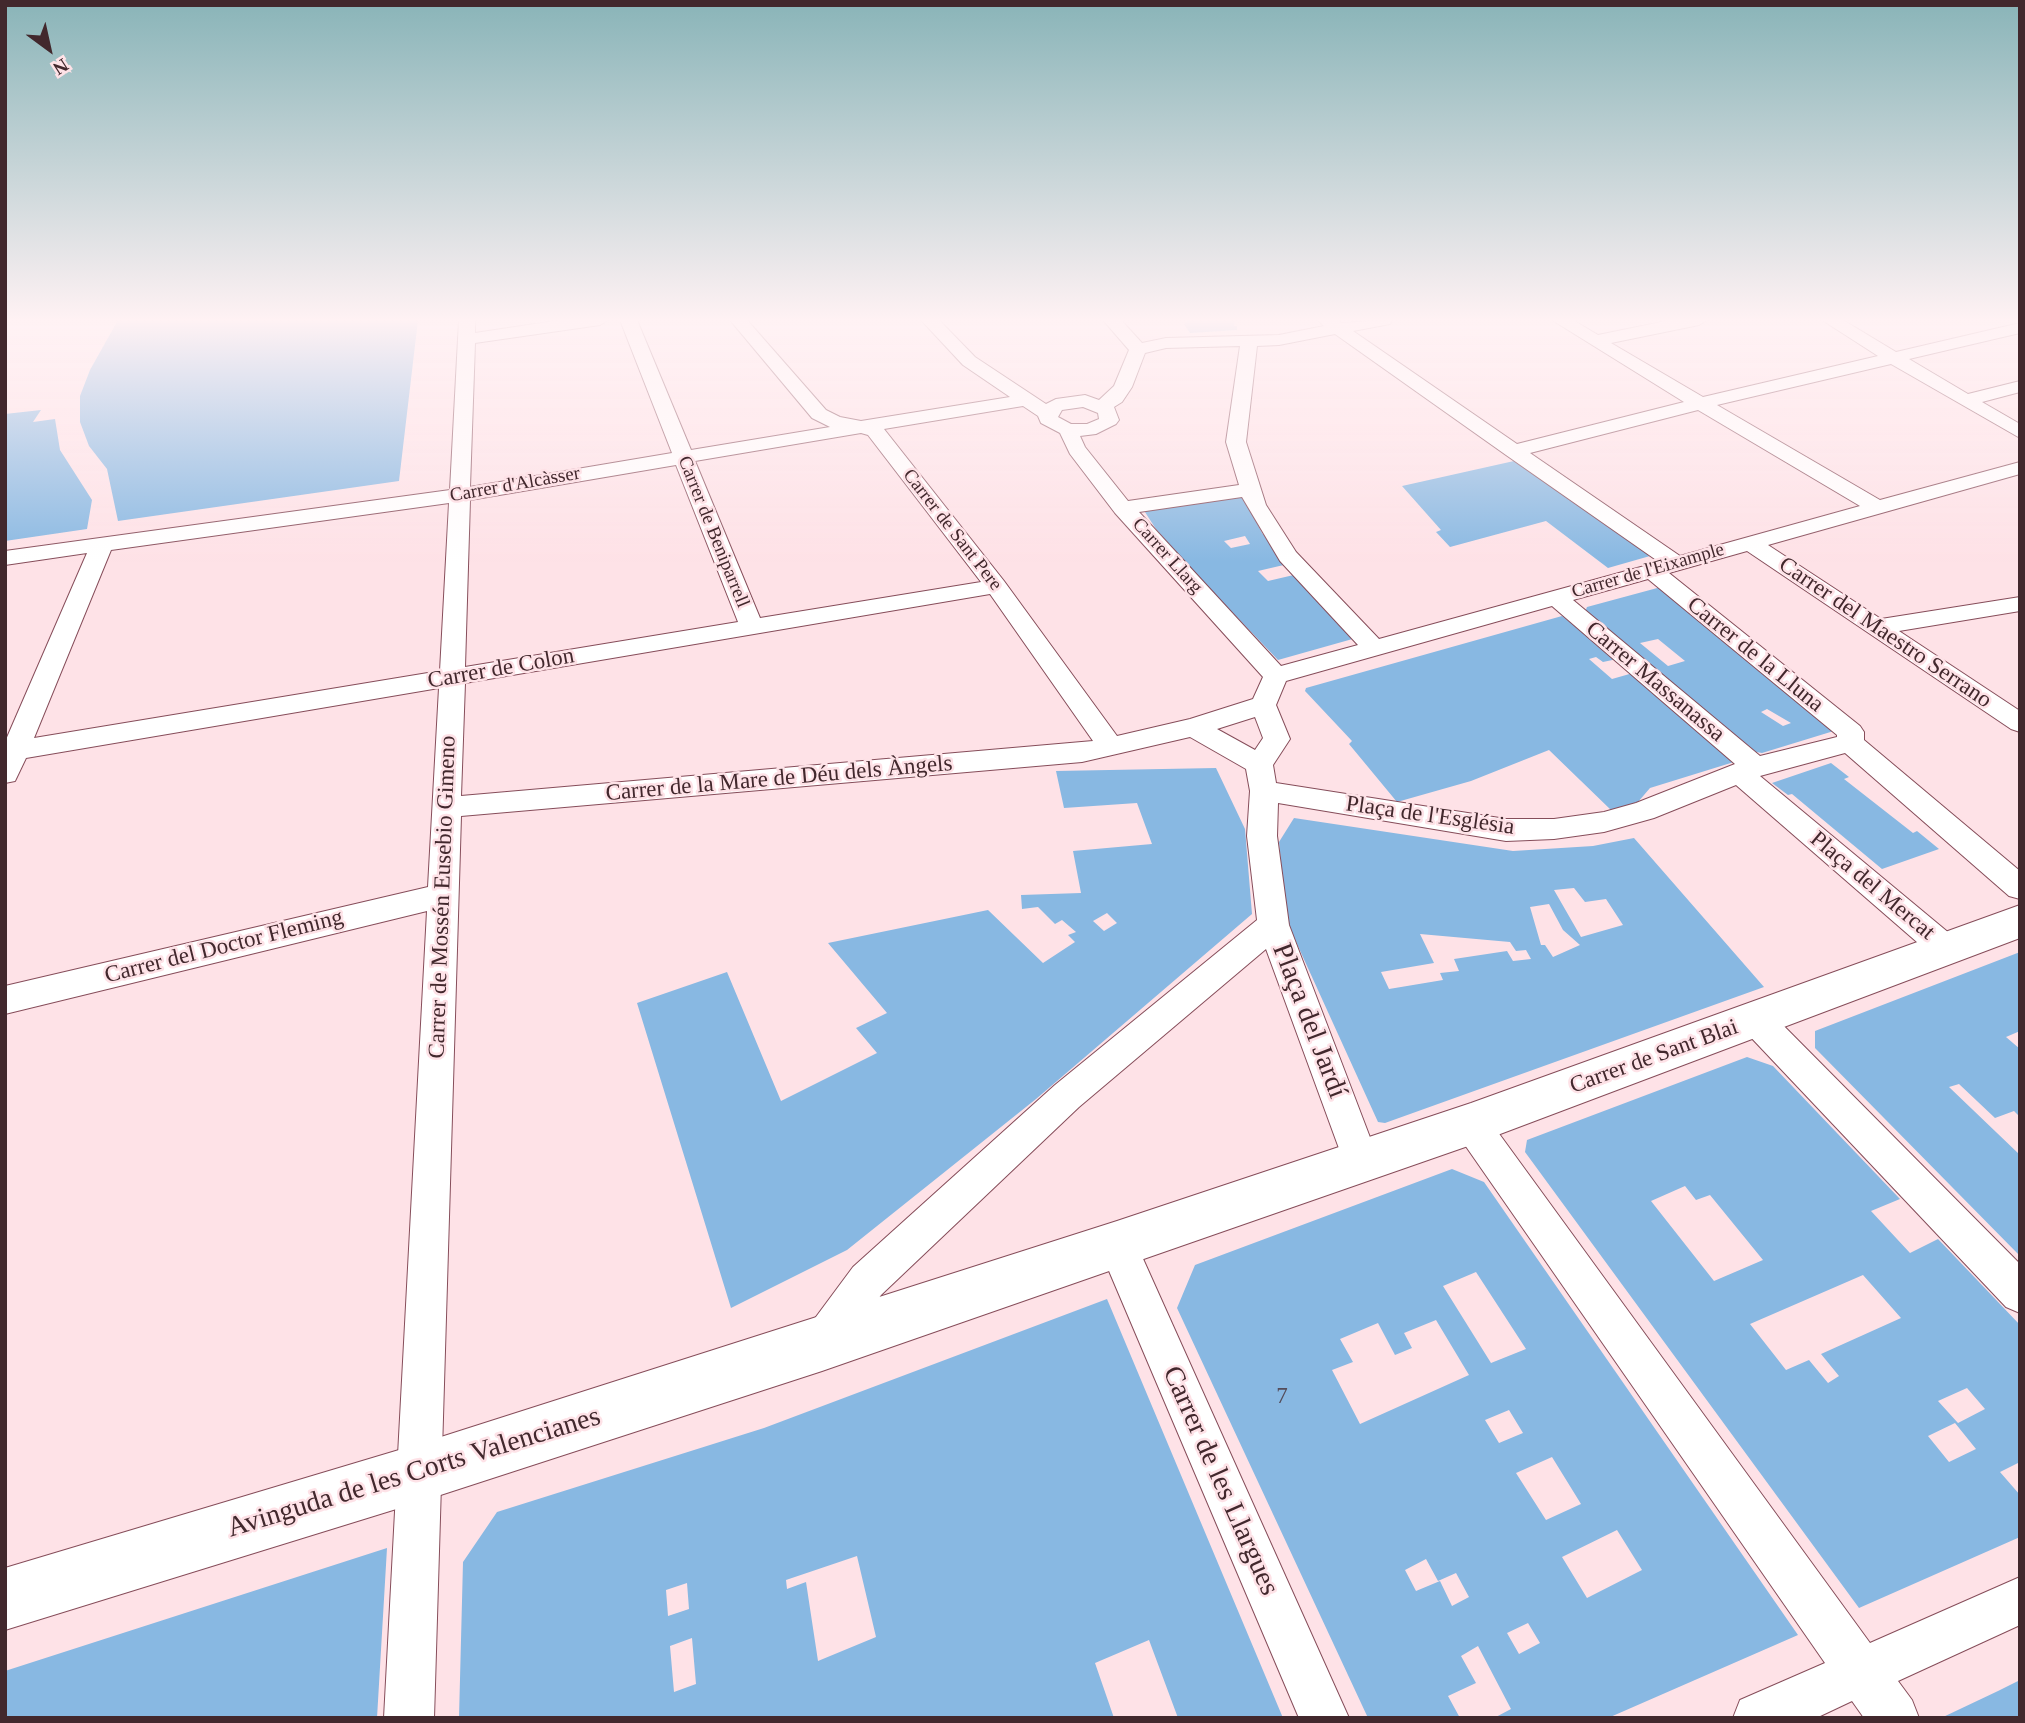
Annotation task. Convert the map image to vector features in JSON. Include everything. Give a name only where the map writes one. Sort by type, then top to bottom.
[{"type":"street","name":"Carrer de Mossén Eusebio Gimeno","points":[[409,1718],[463,400]]},
{"type":"street","name":"Carrer de Beniparrell","points":[[660,400],[752,627]]},
{"type":"street","name":"Carrer de Sant Pere","points":[[807,400],[819,414],[834,422],[875,430],[996,586],[1110,745]]},
{"type":"street","name":"Carrer d'Alcàsser","points":[[5,558],[460,495],[1020,400]]},
{"type":"street","points":[[1024,400],[1048,414],[1052,423],[1069,430],[1089,430],[1105,424],[1110,415],[1102,406],[1075,401],[1056,405],[1048,414]]},
{"type":"street","points":[[1102,406],[1111,400]]},
{"type":"street","points":[[1241,400],[1236,442],[1255,505],[1288,556],[1374,648]]},
{"type":"street","points":[[1441,400],[1676,564]]},
{"type":"street","points":[[1697,400],[1876,508]]},
{"type":"street","points":[[1514,451],[1712,400]]},
{"type":"street","points":[[1967,400],[2020,432]]},
{"type":"street","name":"Carrer Llarg","points":[[1069,430],[1070,440],[1123,508],[1276,676]]},
{"type":"street","name":"Carrer de l'Eixample","points":[[1276,676],[2020,468]]},
{"type":"street","points":[[1123,508],[1250,490]]},
{"type":"street","name":"Carrer del Maestro Serrano","points":[[1750,543],[2020,723]]},
{"type":"street","points":[[5,774],[10,751],[102,544]]},
{"type":"street","name":"Carrer de la Lluna","points":[[1651,570],[1851,732],[1850,743]]},
{"type":"street","name":"Carrer de Colon","points":[[10,751],[996,586]]},
{"type":"street","name":"Carrer Massanassa","points":[[1555,597],[1747,770]]},
{"type":"street","points":[[1877,627],[2020,604]]},
{"type":"street","points":[[1273,925],[1262,836],[1261,777],[1277,739],[1263,705],[1276,676]]},
{"type":"street","name":"Carrer de la Mare de Déu dels Àngels","points":[[447,807],[1082,753],[1194,727],[1263,705]]},
{"type":"street","points":[[1194,727],[1261,777]]},
{"type":"street","points":[[1747,770],[1850,743],[2020,888]]},
{"type":"street","name":"Plaça de l'Església","points":[[1261,777],[1506,830],[1554,829],[1604,822],[1644,811],[1747,770]]},
{"type":"street","name":"Plaça del Mercat","points":[[1747,770],[1944,947],[2020,921]]},
{"type":"street","name":"Carrer del Doctor Fleming","points":[[5,1000],[443,894]]},
{"type":"street","name":"Plaça del Jardí","points":[[822,1344],[867,1281],[1067,1096],[1273,925],[1362,1161]]},
{"type":"street","name":"Carrer de Sant Blai","points":[[1362,1161],[1471,1124],[1944,947]]},
{"type":"street","points":[[1755,1019],[2020,1293]]},
{"type":"street","points":[[1471,1124],[1894,1718]]},
{"type":"street","points":[[822,1344],[1362,1161]]},
{"type":"street","name":"Carrer de les Llargues","points":[[1117,1245],[1324,1718]]},
{"type":"street","name":"Avinguda de les Corts Valencianes","points":[[5,1599],[419,1473],[822,1344]]},
{"type":"street","points":[[1758,1718],[2020,1601]]},
{"type":"building","points":[[80,400],[409,400],[399,481],[118,521],[107,469],[89,446],[80,422]]},
{"type":"building","points":[[41,410],[33,422],[55,419],[60,450],[92,500],[87,529],[5,541],[5,414]]},
{"type":"building","points":[[1514,461],[1650,556],[1608,568],[1546,521],[1450,547],[1436,532],[1441,530],[1402,486]]},
{"type":"building","points":[[1242,494],[1262,533],[1288,564],[1258,571],[1268,581],[1298,574],[1356,638],[1278,660],[1163,540],[1143,509]],"holes":[[[1245,536],[1250,544],[1231,548],[1224,541]]]},
{"type":"building","points":[[1661,587],[1837,730],[1762,753],[1756,752],[1585,612],[1587,607]],"holes":[[[1658,639],[1685,661],[1668,666],[1640,643]],[[1767,709],[1791,723],[1783,726],[1761,712]]]},
{"type":"building","points":[[1562,616],[1617,659],[1603,662],[1596,657],[1589,659],[1612,679],[1633,673],[1734,762],[1650,788],[1638,802],[1611,810],[1549,750],[1471,781],[1397,802],[1349,744],[1352,741],[1305,691],[1306,688]]},
{"type":"building","points":[[1831,763],[1849,777],[1844,779],[1913,833],[1917,831],[1939,849],[1882,869],[1792,794],[1788,795],[1772,783]]},
{"type":"building","points":[[1216,768],[1245,829],[1252,914],[1036,1099],[847,1250],[731,1308],[637,1003],[727,972],[781,1101],[877,1053],[856,1028],[887,1013],[828,943],[988,910],[1043,963],[1075,942],[1068,935],[1076,932],[1062,920],[1055,924],[1038,907],[1022,909],[1021,895],[1081,893],[1073,851],[1152,844],[1137,803],[1064,808],[1056,771]],"holes":[[[1107,913],[1117,923],[1104,931],[1093,921]]]},
{"type":"building","points":[[1294,818],[1513,851],[1593,846],[1634,838],[1764,987],[1385,1123],[1378,1122],[1287,922],[1279,842]],"holes":[[[1574,888],[1585,902],[1606,899],[1623,925],[1581,937],[1554,890]],[[1549,904],[1563,930],[1580,945],[1553,957],[1545,945],[1541,945],[1530,907]],[[1420,934],[1510,942],[1516,951],[1526,950],[1531,959],[1513,961],[1507,951],[1454,959],[1459,971],[1440,973],[1443,980],[1389,989],[1381,972],[1434,963]]]},
{"type":"building","points":[[2020,952],[2020,1031],[2006,1037],[2020,1049],[2020,1117],[2014,1111],[1995,1118],[1959,1084],[1949,1087],[2020,1155],[2020,1256],[1815,1048],[1815,1031]]},
{"type":"building","points":[[1747,1057],[1773,1066],[1900,1199],[1871,1211],[1910,1253],[1938,1239],[2020,1325],[2020,1462],[2000,1472],[2020,1495],[2020,1537],[1859,1608],[1525,1152],[1527,1140]],"holes":[[[1685,1186],[1696,1200],[1710,1195],[1763,1260],[1714,1281],[1651,1201]],[[1863,1275],[1901,1318],[1821,1354],[1839,1376],[1828,1383],[1809,1360],[1786,1370],[1750,1324]],[[1967,1388],[1985,1409],[1958,1423],[1938,1401]],[[1955,1423],[1976,1449],[1949,1462],[1928,1436]]]},
{"type":"building","points":[[1452,1169],[1484,1182],[1798,1635],[1608,1718],[1494,1718],[1511,1709],[1478,1646],[1461,1656],[1476,1683],[1448,1696],[1460,1718],[1368,1718],[1177,1308],[1195,1265]],"holes":[[[1476,1272],[1526,1349],[1491,1363],[1443,1286]],[[1436,1320],[1469,1375],[1360,1424],[1332,1370],[1353,1362],[1340,1339],[1378,1323],[1395,1355],[1412,1348],[1404,1333]],[[1509,1410],[1523,1433],[1499,1443],[1485,1420]],[[1552,1457],[1581,1504],[1546,1520],[1516,1473]],[[1617,1530],[1642,1570],[1587,1598],[1562,1557]],[[1426,1559],[1438,1581],[1456,1573],[1469,1597],[1452,1606],[1440,1581],[1416,1591],[1405,1570]],[[1528,1623],[1540,1643],[1519,1654],[1507,1633]]]},
{"type":"building","points":[[1107,1299],[1283,1718],[1178,1718],[1149,1640],[1095,1663],[1114,1718],[459,1718],[463,1562],[497,1512],[764,1428]],"holes":[[[857,1556],[876,1637],[818,1661],[806,1582],[787,1589],[786,1580]],[[687,1583],[689,1609],[668,1616],[666,1590]],[[692,1638],[696,1684],[674,1692],[670,1646]]]},
{"type":"building","points":[[387,1548],[377,1718],[5,1718],[5,1671]]},
{"type":"building","points":[[2020,1680],[2020,1718],[1941,1718],[1998,1691]]}]
